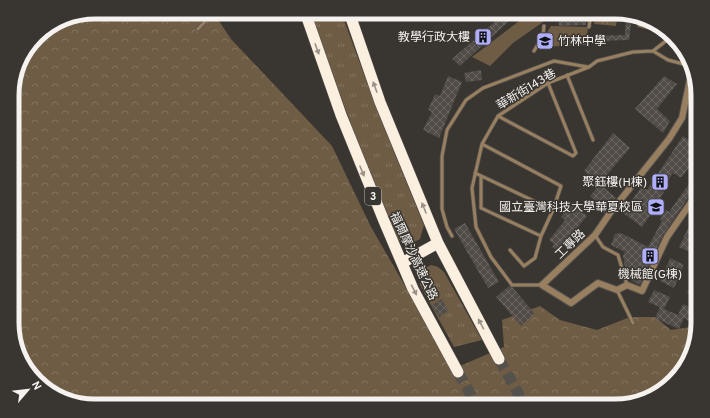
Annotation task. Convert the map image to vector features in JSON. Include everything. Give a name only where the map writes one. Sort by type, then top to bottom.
[{"type":"highway","name":"福爾摩沙高速公路","points":[[306,19],[341,116],[413,289],[458,372]]},
{"type":"highway","points":[[351,19],[380,102],[438,243],[499,359]]},
{"type":"highway","points":[[402,263],[438,243]]},
{"type":"street","name":"工專路","points":[[542,284],[595,235],[610,213],[669,139],[682,118],[690,80]]},
{"type":"street","points":[[542,284],[572,303],[598,283],[618,290],[627,285],[642,291],[667,237],[691,202]]},
{"type":"lane","points":[[198,29],[207,19]]},
{"type":"lane","points":[[589,27],[590,19]]},
{"type":"lane","points":[[639,25],[651,28]]},
{"type":"lane","points":[[534,51],[543,36],[544,26]]},
{"type":"lane","points":[[667,40],[653,51],[668,60],[684,64]]},
{"type":"lane","name":"華新街143巷","points":[[542,284],[512,285],[491,257],[476,227],[472,188],[482,144],[498,116],[548,83],[589,67],[597,61],[633,52],[653,51]]},
{"type":"lane","points":[[452,236],[447,227],[442,209],[442,156],[447,130],[466,100],[484,88],[554,61],[589,67]]},
{"type":"lane","points":[[567,75],[593,140]]},
{"type":"lane","points":[[498,116],[573,156],[576,153],[548,83]]},
{"type":"lane","points":[[482,144],[561,186],[553,210],[541,236],[535,258],[524,266],[510,250]]},
{"type":"lane","points":[[475,173],[553,210]]},
{"type":"lane","points":[[481,177],[481,208],[541,236]]},
{"type":"lane","points":[[595,235],[603,247],[618,255],[627,285]]},
{"type":"lane","points":[[618,290],[633,323]]},
{"type":"green space","points":[[218,19],[231,39],[332,146],[371,227],[453,369],[504,347],[502,320],[540,306],[560,320],[597,330],[630,317],[655,317],[671,330],[691,327],[690,338],[681,361],[669,377],[653,389],[630,398],[95,399],[66,393],[48,382],[48,370],[36,370],[27,357],[20,338],[19,95],[23,71],[29,57],[45,38],[57,29],[80,20]]},
{"type":"green space","points":[[313,19],[344,19],[379,115],[424,225],[420,239],[417,241],[405,243],[397,238],[352,127]]},
{"type":"green space","points":[[522,19],[543,19],[543,22],[513,43],[490,66],[472,57]]},
{"type":"green space","points":[[558,19],[586,19],[586,21]]},
{"type":"green space","points":[[595,19],[617,19],[616,26],[594,24]]},
{"type":"green space","points":[[551,26],[588,27],[586,45],[538,47]]},
{"type":"green space","points":[[431,265],[438,267],[444,272],[482,340],[454,347],[420,285],[422,273]]},
{"type":"building","name":"教學行政大樓","points":[[498,19],[511,19],[460,66],[452,59]]},
{"type":"building","points":[[558,19],[587,19],[586,25],[559,26]]},
{"type":"building","points":[[626,20],[631,21],[629,40],[598,41],[598,36],[625,35]]},
{"type":"building","points":[[481,70],[482,80],[466,82],[464,73]]},
{"type":"building","points":[[448,76],[462,82],[439,138],[423,130],[432,112],[428,110],[435,94],[440,96]]},
{"type":"building","points":[[664,76],[677,84],[657,109],[670,121],[663,133],[635,109]]},
{"type":"building","points":[[613,133],[630,148],[599,184],[584,171]]},
{"type":"building","name":"聚鈺樓(H棟)","points":[[683,136],[691,142],[691,165],[682,177],[673,173],[661,190],[664,192],[659,199],[661,200],[642,227],[623,213],[642,186],[647,190]]},
{"type":"building","points":[[691,181],[691,195],[663,235],[640,285],[631,280],[633,277],[627,274],[628,272],[625,267],[623,256],[625,252],[611,245],[615,234],[621,233],[648,247],[662,221],[660,219],[666,210],[669,212]]},
{"type":"building","points":[[600,184],[616,198],[604,213],[597,207],[599,204],[590,196]]},
{"type":"building","points":[[571,202],[587,216],[558,251],[552,247],[554,244],[549,240],[565,220],[561,217]]},
{"type":"building","points":[[465,223],[499,282],[488,288],[454,229]]},
{"type":"building","points":[[691,224],[691,253],[679,247]]},
{"type":"building","points":[[670,258],[684,265],[674,288],[660,281]]},
{"type":"building","points":[[691,284],[691,295],[687,293]]},
{"type":"building","points":[[509,286],[513,288],[535,314],[521,326],[496,297]]},
{"type":"building","points":[[654,290],[670,297],[664,309],[678,315],[683,304],[691,308],[691,316],[689,321],[684,318],[679,329],[655,318],[660,307],[648,302]]},
{"type":"building","points":[[442,299],[448,311],[439,317],[432,305]]},
{"type":"tunnel","points":[[499,359],[521,399]]},
{"type":"tunnel","points":[[458,372],[473,399]]},
{"type":"place","name":"教學行政大樓","points":[[483,37]]},
{"type":"place","name":"竹林中學","points":[[545,41]]},
{"type":"place","name":"聚鈺樓(H棟)","points":[[660,182]]},
{"type":"place","name":"國立臺灣科技大學華夏校區","points":[[656,207]]},
{"type":"place","name":"機械館(G棟)","points":[[650,256]]}]
